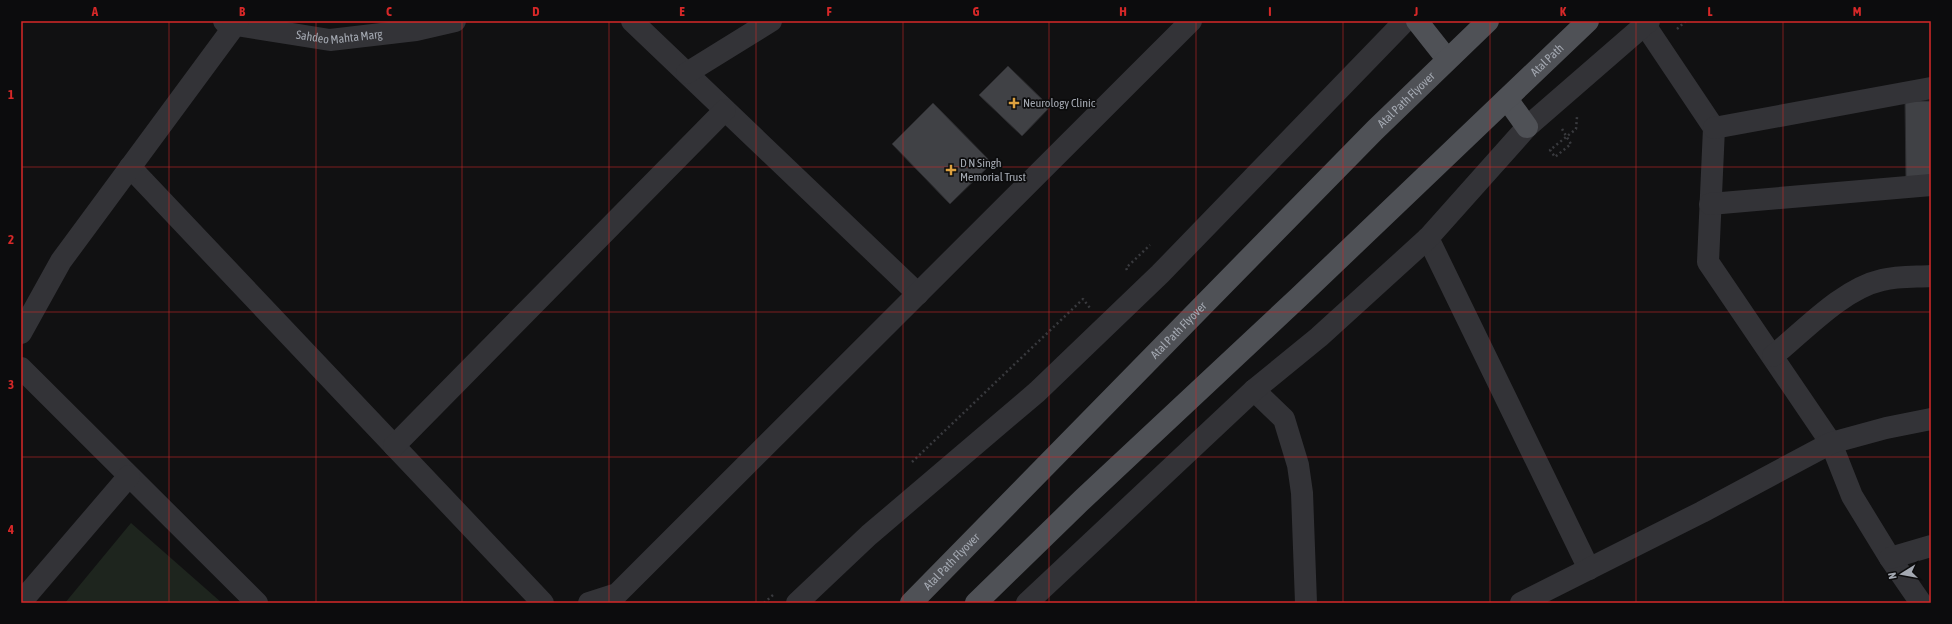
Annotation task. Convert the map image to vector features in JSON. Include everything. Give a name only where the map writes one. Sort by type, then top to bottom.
[{"type":"main road","points":[[1417,21],[1447,59],[1488,21]]},
{"type":"main road","name":"Atal Path","points":[[1507,99],[1588,21]]},
{"type":"main road","name":"Atal Path Flyover","points":[[910,603],[1447,59]]},
{"type":"main road","points":[[976,603],[1083,499],[1507,99],[1527,127]]},
{"type":"street","name":"Sahdeo Mahta Marg","points":[[232,22],[330,40],[416,30],[455,21]]},
{"type":"street","points":[[632,21],[918,294]]},
{"type":"street","points":[[687,73],[771,21]]},
{"type":"street","points":[[589,603],[617,594],[1191,21]]},
{"type":"street","points":[[797,603],[869,535],[1048,382],[1160,274],[1405,21]]},
{"type":"street","points":[[21,333],[61,260],[130,167],[232,22]]},
{"type":"street","points":[[1027,603],[1254,390],[1319,336],[1428,238],[1527,127],[1647,23],[1714,128],[1708,262],[1831,443],[1852,496],[1890,558],[1921,603]]},
{"type":"street","points":[[1714,128],[1931,88]]},
{"type":"street","points":[[394,446],[725,110]]},
{"type":"street","points":[[130,167],[543,603]]},
{"type":"street","points":[[1710,204],[1931,185]]},
{"type":"street","points":[[1428,238],[1589,569]]},
{"type":"street","points":[[1772,356],[1838,302],[1862,287],[1882,280],[1931,276]]},
{"type":"street","points":[[21,368],[257,603]]},
{"type":"street","points":[[1254,390],[1284,419],[1295,452],[1302,494],[1306,603]]},
{"type":"street","points":[[1521,603],[1702,512],[1831,443],[1886,428],[1931,419]]},
{"type":"street","points":[[21,602],[129,476]]},
{"type":"street","points":[[1890,558],[1931,546]]},
{"type":"path","points":[[1571,144],[1555,157],[1550,150],[1576,129]]},
{"type":"path","points":[[1126,268],[1130,274]]},
{"type":"path","points":[[907,467],[1083,299],[1094,314]]},
{"type":"path","points":[[764,603],[776,592]]},
{"type":"shaded area","points":[[131,523],[222,603],[65,603]]},
{"type":"building","points":[[1008,66],[1050,107],[1022,136],[979,95]]},
{"type":"building","points":[[1905,101],[1931,101],[1931,180],[1906,180]]},
{"type":"building","points":[[933,103],[992,163],[950,204],[892,144]]},
{"type":"place","name":"Neurology Clinic","points":[[1014,103]]},
{"type":"place","name":"D N Singh Memorial Trust","points":[[951,170]]}]
